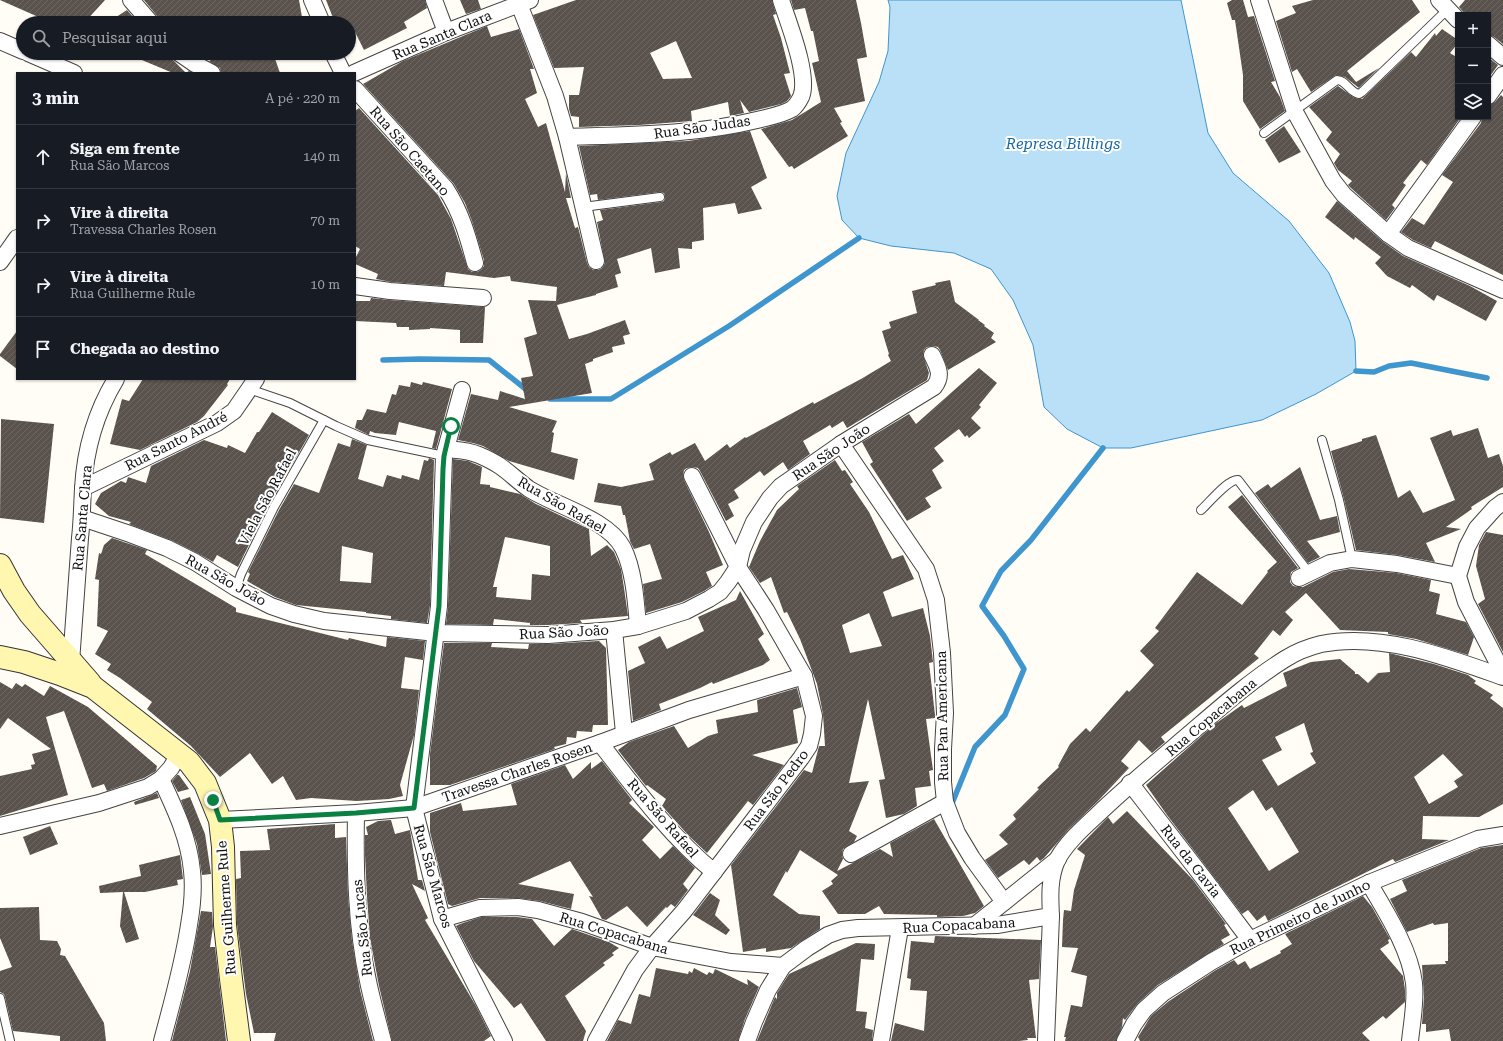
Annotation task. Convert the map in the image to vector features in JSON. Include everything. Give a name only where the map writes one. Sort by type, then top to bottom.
[{"type":"street","points":[[131,0],[145,16]]},
{"type":"street","points":[[312,0],[319,16]]},
{"type":"street","points":[[434,0],[446,32]]},
{"type":"street","name":"Rua São Judas","points":[[567,137],[642,135],[731,126],[783,113],[793,108],[802,95],[804,84],[802,68],[780,0]]},
{"type":"street","points":[[1259,0],[1295,112],[1333,181],[1344,195],[1388,234],[1408,248],[1503,290]]},
{"type":"street","points":[[525,2],[567,137],[596,261]]},
{"type":"street","name":"Rua Santa Clara","points":[[356,72],[446,32],[525,2]]},
{"type":"street","points":[[0,42],[16,48]]},
{"type":"street","points":[[1491,46],[1503,56]]},
{"type":"street","points":[[44,60],[72,72]]},
{"type":"street","points":[[189,60],[210,72]]},
{"type":"street","points":[[336,60],[342,72]]},
{"type":"street","points":[[1491,92],[1503,75]]},
{"type":"street","name":"Rua São Caetano","points":[[356,90],[446,190],[455,203],[475,263]]},
{"type":"street","points":[[1388,234],[1472,120]]},
{"type":"street","points":[[0,262],[16,239]]},
{"type":"street","points":[[356,286],[398,292],[483,298]]},
{"type":"street","name":"Rua São João","points":[[82,518],[167,548],[195,562],[236,588],[271,606],[294,614],[324,621],[436,633],[548,635],[614,630],[638,626],[686,611],[720,592],[738,567],[742,550],[754,522],[770,498],[787,482],[841,444],[934,387],[939,380],[940,371],[932,355]]},
{"type":"street","name":"Rua Santa Clara","points":[[71,662],[83,488],[87,456],[97,416],[115,380]]},
{"type":"street","name":"Rua Santo André","points":[[83,488],[217,422],[234,411],[253,384]]},
{"type":"street","name":"Rua São Marcos","points":[[462,390],[445,452],[442,482],[439,606],[414,808],[442,919],[504,1041]]},
{"type":"street","name":"Rua Pan Americana","points":[[841,444],[926,570],[936,600],[942,653],[945,713],[943,749],[943,782],[945,802],[957,833],[972,858],[1004,902]]},
{"type":"street","name":"Rua São Rafael","points":[[445,452],[464,451],[477,454],[500,466],[528,488],[543,497],[588,518],[610,533],[623,548],[628,560],[634,588],[638,626]]},
{"type":"street","name":"Rua São Pedro","points":[[596,1041],[635,970],[652,947],[684,911],[797,764],[809,746],[812,734],[814,716],[804,676],[766,610],[738,567],[692,476]]},
{"type":"street","points":[[1503,502],[1495,508],[1477,528],[1467,547],[1458,576],[1466,602],[1503,674]]},
{"type":"street","points":[[1304,576],[1330,563],[1352,559],[1397,564],[1458,576]]},
{"type":"street","points":[[0,565],[14,591],[30,614],[93,687]]},
{"type":"street","points":[[614,630],[624,733]]},
{"type":"street","name":"Rua Copacabana","points":[[442,919],[480,908],[518,908],[538,910],[582,922],[652,947],[731,962],[782,966],[828,935],[842,930],[858,928],[997,925],[1051,916],[1050,891],[1052,872],[1058,859],[1083,828],[1130,784],[1239,691],[1286,658],[1302,650],[1320,644],[1344,641],[1391,644],[1417,649],[1453,659],[1503,677]]},
{"type":"street","name":"Rua Guilherme Rule","points":[[0,657],[24,662],[93,687],[189,762],[205,783],[220,820],[223,848],[225,926],[239,1041]]},
{"type":"street","name":"Travessa Charles Rosen","points":[[220,820],[356,813],[414,808],[600,743],[696,707],[804,676]]},
{"type":"street","name":"Rua São Rafael","points":[[600,743],[684,846],[714,872]]},
{"type":"street","points":[[0,826],[99,803],[148,787],[161,779],[171,768],[179,754]]},
{"type":"street","points":[[161,779],[186,839],[192,871],[192,901],[186,941],[179,979],[162,1041]]},
{"type":"street","name":"Rua da Gavia","points":[[1130,784],[1206,880],[1250,940]]},
{"type":"street","points":[[851,854],[945,802]]},
{"type":"street","name":"Rua São Lucas","points":[[356,813],[355,860],[358,910],[368,981],[383,1041]]},
{"type":"street","name":"Rua Primeiro de Junho","points":[[1125,1041],[1134,1024],[1144,1010],[1163,993],[1211,962],[1250,940],[1369,883],[1478,839],[1503,835]]},
{"type":"street","points":[[974,926],[1058,859]]},
{"type":"street","points":[[1369,883],[1394,929],[1410,964],[1414,984],[1414,1012],[1410,1041]]},
{"type":"street","points":[[1046,1041],[1051,916]]},
{"type":"street","points":[[880,1041],[900,928]]},
{"type":"street","points":[[747,1041],[768,990],[782,966]]},
{"type":"lane","points":[[1264,133],[1295,112],[1336,80],[1343,81],[1354,93],[1359,94],[1362,92],[1388,69],[1448,10]]},
{"type":"lane","points":[[583,207],[660,197]]},
{"type":"lane","name":"Rua São Rafael","points":[[253,384],[324,420],[368,440],[445,452]]},
{"type":"lane","name":"Viela São Rafael","points":[[236,588],[241,574],[274,507],[324,420]]},
{"type":"lane","points":[[1322,440],[1340,500],[1352,559]]},
{"type":"lane","points":[[1201,510],[1225,486],[1234,480],[1238,480],[1304,576]]},
{"type":"lane","points":[[0,998],[10,1041]]},
{"type":"water","name":"Represa Billings","points":[[888,0],[1181,0],[1208,133],[1233,173],[1289,221],[1329,273],[1350,322],[1355,341],[1356,371],[1316,394],[1262,420],[1131,448],[1103,448],[1067,429],[1044,407],[1033,345],[1013,300],[991,269],[954,253],[891,246],[859,238],[842,220],[837,196],[846,153],[879,82],[888,51],[890,7]]},
{"type":"building","points":[[0,0],[105,0],[90,16],[36,16]]},
{"type":"building","points":[[144,0],[299,0],[302,16],[157,16]]},
{"type":"building","points":[[326,0],[425,0],[427,8],[404,22],[407,28],[364,50],[356,34],[356,16],[332,16]]},
{"type":"building","points":[[460,0],[478,0],[481,9],[466,14]]},
{"type":"building","points":[[576,0],[772,0],[776,14],[773,15],[781,38],[790,73],[784,74],[791,96],[787,101],[781,104],[749,112],[740,100],[744,113],[730,116],[728,102],[691,111],[692,121],[579,127],[579,117],[571,116],[569,109],[569,95],[579,95],[584,67],[554,68],[533,15]],"holes":[[[676,41],[692,78],[663,79],[650,53]]]},
{"type":"building","points":[[791,0],[856,0],[867,57],[857,59],[865,101],[834,108],[842,122],[840,123],[848,136],[794,169],[792,166],[789,167],[761,129],[792,120],[821,102],[812,63],[819,61],[813,31],[811,31],[805,8],[794,10]]},
{"type":"building","points":[[1232,0],[1243,0],[1248,17],[1254,16],[1275,81],[1271,82],[1280,97],[1285,111],[1260,129],[1243,101],[1243,75],[1235,20],[1232,20],[1227,3]]},
{"type":"building","points":[[1313,0],[1412,0],[1420,12],[1347,71],[1356,82],[1379,68],[1359,88],[1345,77],[1336,75],[1311,92],[1297,69],[1292,72],[1276,21],[1296,13],[1292,6]]},
{"type":"building","points":[[1465,0],[1503,0],[1503,44],[1491,36],[1491,12],[1463,12],[1459,7]]},
{"type":"building","points":[[127,10],[132,16],[118,16]]},
{"type":"building","points":[[487,26],[491,37],[519,29],[534,69],[530,69],[537,93],[525,99],[538,127],[546,123],[565,192],[566,173],[571,198],[566,198],[575,228],[578,227],[587,263],[593,270],[602,268],[605,263],[597,222],[603,220],[600,210],[661,202],[664,201],[665,197],[664,193],[660,192],[598,200],[597,194],[590,195],[579,146],[688,141],[750,131],[767,178],[751,187],[762,209],[738,214],[735,203],[703,208],[704,240],[692,242],[692,249],[678,248],[680,268],[655,273],[651,248],[617,259],[621,273],[615,275],[618,287],[596,295],[557,305],[569,339],[625,320],[630,334],[623,336],[625,344],[612,347],[613,352],[593,359],[593,361],[585,364],[592,393],[509,407],[557,421],[552,432],[554,433],[551,452],[578,459],[574,480],[509,461],[483,446],[458,440],[471,394],[498,400],[500,391],[525,399],[521,378],[533,376],[524,338],[537,334],[528,300],[556,301],[557,287],[511,281],[510,276],[494,278],[446,272],[444,286],[391,282],[376,279],[378,274],[356,264],[356,257],[360,249],[356,247],[356,110],[359,108],[438,195],[451,219],[468,269],[472,272],[477,272],[484,266],[484,260],[472,221],[465,203],[454,184],[363,84],[403,61]]},
{"type":"building","points":[[1442,29],[1455,38],[1455,47],[1450,53],[1455,56],[1455,120],[1459,120],[1427,165],[1421,160],[1403,183],[1406,185],[1392,205],[1395,208],[1386,220],[1348,185],[1352,181],[1338,170],[1334,163],[1340,154],[1326,140],[1332,132],[1309,107],[1338,86],[1353,97],[1362,99],[1411,52],[1416,57],[1435,33],[1436,36]]},
{"type":"building","points":[[1491,59],[1498,65],[1491,75]]},
{"type":"building","points":[[142,60],[173,60],[185,72],[171,72]]},
{"type":"building","points":[[275,60],[280,72],[221,72],[220,68],[209,61]]},
{"type":"building","points":[[1501,95],[1503,97],[1503,275],[1435,241],[1431,248],[1413,240],[1401,232],[1412,218],[1424,225],[1453,182],[1442,175],[1481,123],[1482,120],[1491,120],[1491,104],[1495,102]]},
{"type":"building","points":[[1284,126],[1301,152],[1279,163],[1265,140]]},
{"type":"building","points":[[1337,201],[1382,241],[1403,256],[1470,286],[1497,301],[1486,321],[1437,295],[1434,301],[1412,285],[1410,288],[1387,276],[1375,263],[1381,257],[1355,237],[1354,240],[1325,217]]},
{"type":"building","points":[[950,280],[955,302],[994,333],[991,338],[996,342],[948,370],[938,347],[927,347],[924,350],[923,355],[929,373],[927,380],[847,428],[843,421],[832,428],[830,425],[803,441],[810,454],[788,470],[783,462],[764,476],[760,471],[734,490],[739,498],[728,504],[734,516],[726,521],[698,468],[693,467],[684,470],[684,480],[723,565],[706,572],[712,586],[704,591],[682,602],[646,613],[643,584],[662,579],[650,544],[634,549],[630,541],[625,515],[623,515],[621,506],[594,502],[598,483],[621,487],[654,480],[649,464],[670,452],[672,455],[695,443],[705,461],[727,444],[730,448],[745,437],[746,438],[813,402],[814,404],[861,379],[891,361],[882,331],[891,328],[889,322],[917,313],[912,291],[936,285],[935,283]]},
{"type":"building","points":[[371,298],[485,307],[483,343],[460,343],[460,330],[430,328],[409,330],[409,327],[397,327],[396,323],[356,321],[356,301],[370,301]]},
{"type":"building","points":[[16,332],[16,368],[0,356]]},
{"type":"building","points":[[979,368],[997,383],[979,405],[981,407],[971,418],[981,428],[969,438],[967,435],[965,437],[959,429],[934,448],[944,461],[932,470],[942,488],[925,498],[931,507],[907,521],[870,464],[873,462],[862,442],[909,414],[916,424]]},
{"type":"building","points":[[142,380],[229,380],[227,384],[228,385],[204,416],[197,422],[140,450],[110,444],[122,399],[129,401]]},
{"type":"building","points":[[411,382],[422,385],[423,382],[452,389],[436,449],[432,448],[436,431],[399,422],[396,435],[375,433],[370,431],[369,435],[355,428],[357,420],[362,420],[367,409],[386,413],[392,394],[396,395],[399,385],[410,387]]},
{"type":"building","points":[[272,412],[309,435],[269,504],[238,567],[217,555],[213,562],[171,540],[129,524],[131,522],[109,516],[95,504],[101,493],[121,481],[126,483],[128,477],[146,483],[151,466],[204,440],[227,448],[228,445],[245,453],[257,432],[259,432]]},
{"type":"building","points":[[1,419],[54,424],[44,523],[0,518]]},
{"type":"building","points":[[1478,428],[1488,458],[1499,454],[1503,466],[1503,487],[1471,507],[1472,509],[1446,527],[1461,529],[1426,543],[1435,562],[1398,555],[1356,550],[1331,451],[1376,435],[1398,498],[1410,490],[1423,513],[1455,500],[1430,438],[1451,430],[1453,436]]},
{"type":"building","points":[[352,439],[367,445],[358,479],[383,487],[387,475],[401,479],[402,475],[419,480],[424,460],[428,461],[429,458],[434,460],[430,605],[427,623],[391,619],[391,616],[366,612],[296,605],[275,597],[247,581],[250,574],[248,572],[279,510],[294,484],[319,493],[338,443],[350,447]],"holes":[[[342,546],[373,553],[371,583],[340,581]]]},
{"type":"building","points":[[453,459],[468,461],[482,467],[480,484],[490,485],[490,487],[520,494],[536,504],[589,529],[591,556],[607,545],[614,552],[621,569],[628,616],[580,620],[582,623],[548,625],[530,625],[530,623],[494,619],[493,625],[446,624],[448,606]],"holes":[[[505,537],[550,546],[550,576],[532,574],[531,600],[496,597],[497,587],[493,587]]]},
{"type":"building","points":[[835,460],[842,471],[845,470],[853,482],[850,484],[869,512],[892,559],[903,555],[914,579],[883,592],[892,617],[923,608],[930,636],[933,662],[929,663],[935,718],[926,719],[933,770],[929,771],[931,786],[915,788],[917,806],[904,814],[886,818],[879,780],[885,779],[868,699],[849,783],[869,781],[849,831],[857,836],[854,842],[843,849],[843,859],[837,871],[880,849],[893,857],[890,843],[934,819],[984,906],[975,913],[963,916],[937,917],[937,915],[884,914],[879,906],[865,914],[838,914],[822,891],[833,884],[831,881],[838,875],[800,850],[787,873],[786,871],[773,895],[799,914],[820,916],[820,929],[791,948],[766,952],[766,948],[743,952],[731,865],[804,770],[812,773],[819,746],[825,746],[823,714],[817,684],[800,639],[787,612],[784,613],[771,577],[760,583],[749,567],[760,541],[777,510],[799,489],[797,486]],"holes":[[[869,613],[882,646],[850,653],[842,625]]]},
{"type":"building","points":[[1300,467],[1320,520],[1337,516],[1340,532],[1307,541],[1320,557],[1308,563],[1255,493],[1268,484],[1271,488]]},
{"type":"building","points":[[1242,495],[1298,568],[1291,572],[1290,582],[1293,586],[1303,587],[1333,572],[1349,569],[1396,573],[1431,580],[1429,591],[1440,594],[1436,614],[1466,622],[1474,637],[1468,655],[1416,639],[1388,634],[1388,632],[1340,630],[1306,593],[1285,612],[1293,620],[1280,636],[1273,630],[1254,654],[1259,658],[1161,737],[1165,742],[1152,753],[1139,740],[1121,761],[1129,768],[1068,830],[1044,858],[1040,861],[1037,857],[1029,865],[1024,860],[998,878],[985,860],[1008,844],[999,835],[1016,819],[1013,815],[1039,789],[1037,788],[1059,767],[1058,766],[1070,744],[1086,728],[1090,732],[1127,690],[1129,692],[1154,665],[1140,651],[1159,631],[1155,628],[1197,572],[1242,605],[1268,572],[1267,571],[1277,562],[1228,507]]},
{"type":"building","points":[[1486,532],[1503,535],[1503,652],[1478,604],[1485,599],[1476,566],[1479,545]]},
{"type":"building","points":[[112,538],[147,550],[145,554],[236,608],[236,612],[348,640],[349,638],[386,647],[387,637],[425,641],[423,660],[405,657],[401,688],[419,690],[414,735],[400,785],[403,796],[389,799],[357,801],[311,798],[296,800],[283,776],[272,784],[250,753],[220,777],[191,746],[147,709],[152,702],[107,670],[111,664],[95,654],[108,631],[97,626],[99,580],[95,579],[99,553],[101,554],[104,545]]},
{"type":"building","points":[[740,591],[764,634],[758,639],[770,660],[763,665],[713,684],[712,682],[659,704],[661,710],[633,721],[628,671],[645,663],[638,647],[660,636],[667,649],[704,631],[698,617],[736,600]]},
{"type":"building","points":[[599,641],[606,648],[608,725],[593,725],[592,732],[577,731],[576,738],[567,737],[566,744],[554,747],[555,749],[450,785],[430,785],[430,754],[444,643],[492,643],[491,647],[528,649],[529,644]]},
{"type":"building","points":[[1389,653],[1434,664],[1468,675],[1476,681],[1474,683],[1493,695],[1490,698],[1503,708],[1503,804],[1479,817],[1423,816],[1422,839],[1449,840],[1395,862],[1393,859],[1268,921],[1265,915],[1257,921],[1248,910],[1242,914],[1146,785],[1215,724],[1242,705],[1244,708],[1287,686],[1283,673],[1311,662],[1340,659],[1355,672],[1355,674],[1358,674],[1368,683],[1378,673],[1390,672]],"holes":[[[1304,723],[1313,752],[1310,753],[1316,763],[1278,786],[1262,760],[1282,750],[1275,737]],[[1443,754],[1463,775],[1454,781],[1458,787],[1429,804],[1414,777]],[[1253,790],[1266,811],[1272,807],[1299,852],[1269,871],[1228,808]]]},
{"type":"building","points":[[0,682],[12,689],[16,683],[22,687],[25,684],[44,696],[50,686],[88,707],[157,766],[156,771],[144,778],[107,791],[104,784],[92,788],[64,711],[46,717],[68,795],[0,816],[0,776],[32,769],[31,765],[35,764],[32,754],[51,749],[8,718],[0,729]]},
{"type":"building","points":[[797,688],[802,707],[793,710],[798,743],[752,755],[784,765],[753,805],[748,801],[707,853],[689,836],[662,806],[666,799],[647,785],[646,786],[618,750],[629,742],[674,726],[688,748],[708,736],[718,733],[716,720],[758,712],[757,700]]},
{"type":"building","points":[[602,761],[632,800],[629,803],[654,827],[642,840],[660,859],[673,846],[695,868],[683,884],[688,890],[675,907],[671,904],[667,908],[666,907],[647,927],[627,906],[606,920],[602,919],[589,896],[593,897],[570,861],[518,884],[574,894],[571,909],[540,901],[518,898],[480,898],[452,906],[448,904],[430,832],[430,813],[461,803],[463,811],[517,805],[511,784],[565,765],[573,779],[591,762],[591,769]]},
{"type":"building","points":[[177,775],[179,775],[189,789],[178,792],[172,781]]},
{"type":"building","points":[[157,793],[159,798],[135,805],[134,802]]},
{"type":"building","points":[[190,797],[205,834],[211,874],[202,875],[197,844],[181,800]]},
{"type":"building","points":[[1127,811],[1193,880],[1226,924],[1224,925],[1230,935],[1221,940],[1224,944],[1158,985],[1138,1003],[1125,1020],[1123,1018],[1122,1027],[1116,1041],[1065,1041],[1066,1037],[1064,1037],[1071,1005],[1082,1007],[1087,976],[1071,972],[1078,948],[1062,947],[1064,910],[1071,911],[1074,890],[1085,855],[1077,849],[1108,817],[1113,824]]},
{"type":"building","points":[[391,820],[395,834],[410,830],[418,880],[422,880],[425,891],[412,884],[428,918],[425,920],[476,1006],[491,1036],[484,1041],[392,1041],[379,986],[370,938],[365,855],[365,835],[368,835],[366,827],[378,821]]},
{"type":"building","points":[[335,824],[335,838],[346,837],[348,898],[352,941],[360,990],[373,1041],[274,1041],[276,1033],[254,1033],[246,994],[237,924],[236,879],[241,878],[240,851],[270,850],[267,829]]},
{"type":"building","points":[[50,826],[58,844],[30,855],[23,837]]},
{"type":"building","points":[[1503,845],[1503,1041],[1451,1041],[1449,1029],[1426,1032],[1426,1024],[1422,1024],[1424,997],[1422,965],[1446,964],[1445,961],[1448,961],[1448,923],[1434,925],[1433,923],[1407,932],[1390,899],[1407,891],[1402,880],[1481,848]]},
{"type":"building","points":[[180,855],[183,879],[177,880],[178,885],[145,892],[124,892],[139,939],[126,943],[120,926],[123,892],[100,893],[99,886],[141,876],[139,865]]},
{"type":"building","points":[[710,893],[720,900],[715,915],[730,930],[726,935],[693,915]]},
{"type":"building","points":[[1363,896],[1372,907],[1390,939],[1388,940],[1389,943],[1380,949],[1403,976],[1405,990],[1405,1002],[1386,1019],[1383,1016],[1362,1033],[1370,1041],[1140,1041],[1138,1037],[1151,1016],[1169,1001],[1216,970],[1234,960],[1238,965],[1245,961],[1250,969],[1281,953],[1280,951],[1292,944],[1285,934]]},
{"type":"building","points":[[39,907],[40,940],[57,941],[61,949],[60,955],[65,956],[104,1023],[106,1041],[60,1041],[60,1036],[13,1031],[4,994],[0,992],[0,971],[12,967],[0,938],[0,908]]},
{"type":"building","points":[[201,911],[212,912],[213,927],[210,947],[215,947],[226,1041],[172,1041],[190,971]]},
{"type":"building","points":[[481,917],[517,917],[532,919],[554,946],[572,929],[609,942],[619,948],[612,953],[614,955],[603,963],[605,965],[565,996],[586,1031],[583,1041],[546,1041],[521,1003],[514,1008],[474,961],[456,926]]},
{"type":"building","points":[[935,936],[1041,940],[1039,979],[1029,980],[1036,1038],[1027,1038],[1028,1040],[1019,1041],[891,1041],[895,1023],[924,1031],[927,991],[910,990],[911,979],[907,978],[911,941],[934,943]]},
{"type":"building","points":[[856,943],[875,944],[874,960],[861,959],[856,1011],[867,1012],[865,1028],[873,1030],[872,1041],[757,1041],[775,997],[777,999],[777,993],[789,974]]},
{"type":"building","points":[[656,968],[688,974],[689,971],[692,973],[694,968],[707,975],[709,972],[713,974],[715,969],[748,985],[747,979],[759,987],[745,1019],[738,1041],[607,1041],[618,1020],[631,1024],[639,994],[650,997]]},
{"type":"waterway","points":[[550,399],[611,399],[729,326],[859,238]]},
{"type":"waterway","points":[[383,360],[489,360],[528,391]]},
{"type":"waterway","points":[[1356,371],[1374,372],[1389,366],[1411,363],[1487,378]]},
{"type":"waterway","points":[[953,801],[975,747],[1005,715],[1024,669],[1004,636],[982,606],[1001,571],[1031,540],[1103,448]]},
{"type":"route","points":[[213,800],[220,820],[356,813],[414,808],[439,606],[443,469],[444,456],[451,426]]}]
